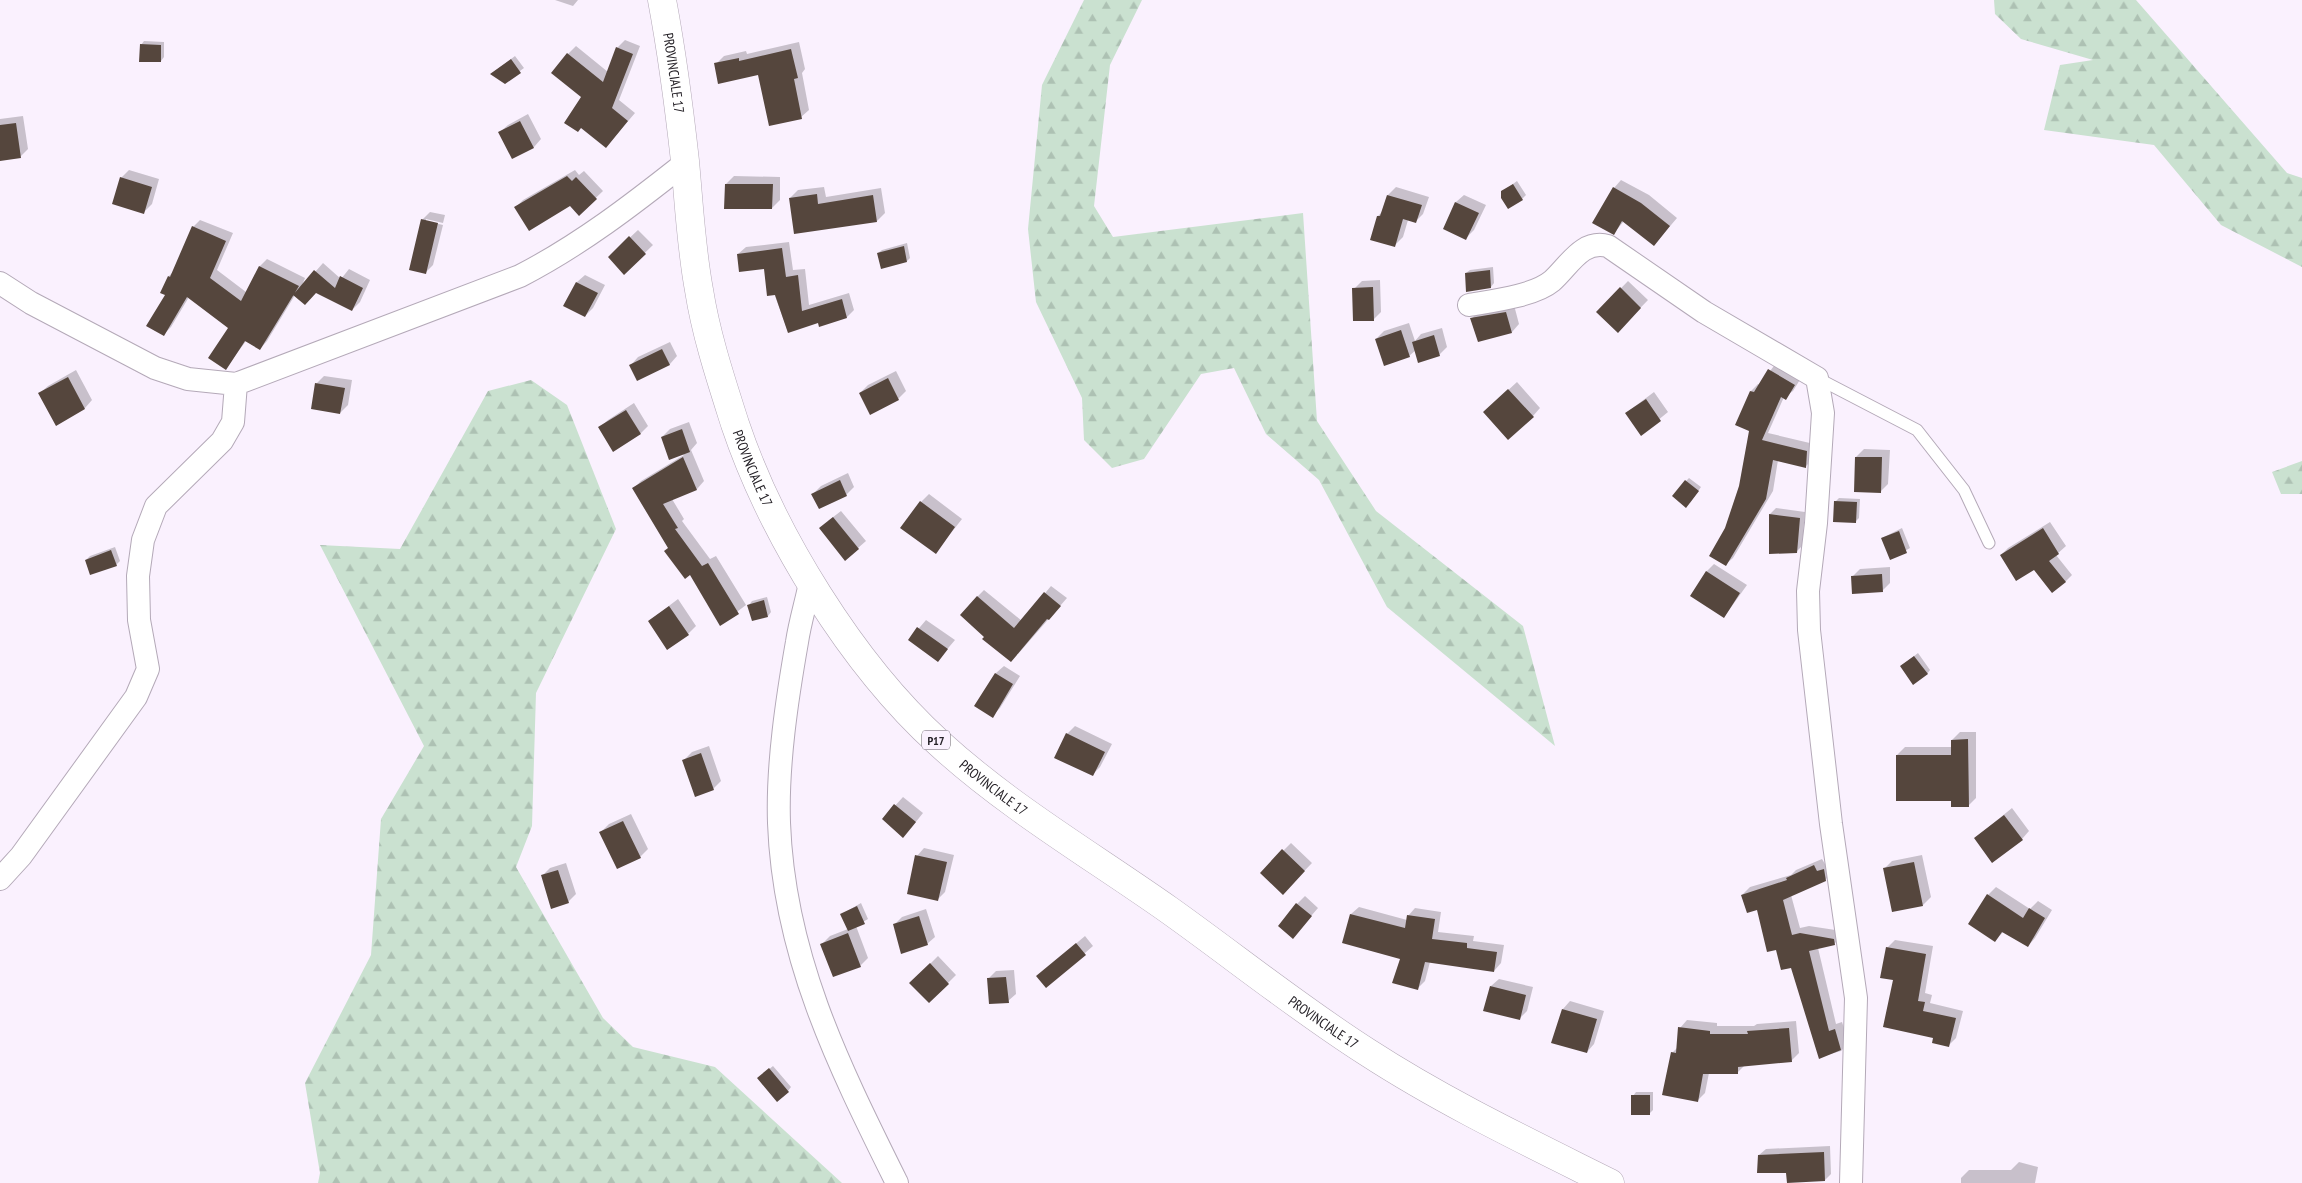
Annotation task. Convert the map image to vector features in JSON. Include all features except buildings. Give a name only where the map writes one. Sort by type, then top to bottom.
[{"type":"main road","name":"PROVINCIALE 17","points":[[662,0],[685,163],[690,229],[699,294],[715,359],[736,427],[753,470],[810,583],[878,679],[938,742],[1047,828],[1236,958],[1296,1005],[1370,1054],[1445,1099],[1610,1183]]},
{"type":"street","points":[[0,283],[31,303],[156,368],[188,379],[236,384],[520,276],[556,258],[619,216],[685,163]]},
{"type":"street","points":[[1470,306],[1522,294],[1550,283],[1583,249],[1597,244],[1608,246],[1758,345],[1817,378],[1823,413],[1816,524],[1808,591],[1809,630],[1831,824],[1856,998],[1852,1183]]},
{"type":"street","points":[[0,879],[27,848],[136,697],[148,669],[139,620],[138,576],[143,540],[156,506],[222,441],[233,422],[236,384]]},
{"type":"street","points":[[810,583],[797,640],[782,760],[779,822],[785,886],[801,964],[819,1013],[863,1115],[897,1183]]},
{"type":"lane","points":[[1817,378],[1917,430],[1964,490],[1989,543]]},
{"type":"green space","points":[[1084,0],[1142,0],[1110,65],[1094,206],[1113,237],[1303,213],[1317,421],[1376,511],[1523,626],[1555,746],[1387,607],[1319,480],[1266,434],[1234,368],[1201,374],[1144,459],[1112,468],[1084,440],[1082,398],[1036,302],[1028,229],[1042,85]]},
{"type":"green space","points":[[1994,0],[2136,0],[2287,173],[2302,178],[2302,267],[2221,225],[2154,145],[2044,130],[2060,65],[2093,60],[2021,39],[1995,14]]},
{"type":"green space","points":[[531,380],[567,405],[616,529],[536,693],[532,826],[516,867],[603,1018],[633,1047],[715,1067],[842,1183],[318,1183],[320,1173],[305,1083],[371,955],[381,819],[424,746],[320,545],[400,549],[488,391]]},
{"type":"green space","points":[[2302,461],[2302,494],[2281,494],[2272,472]]}]
